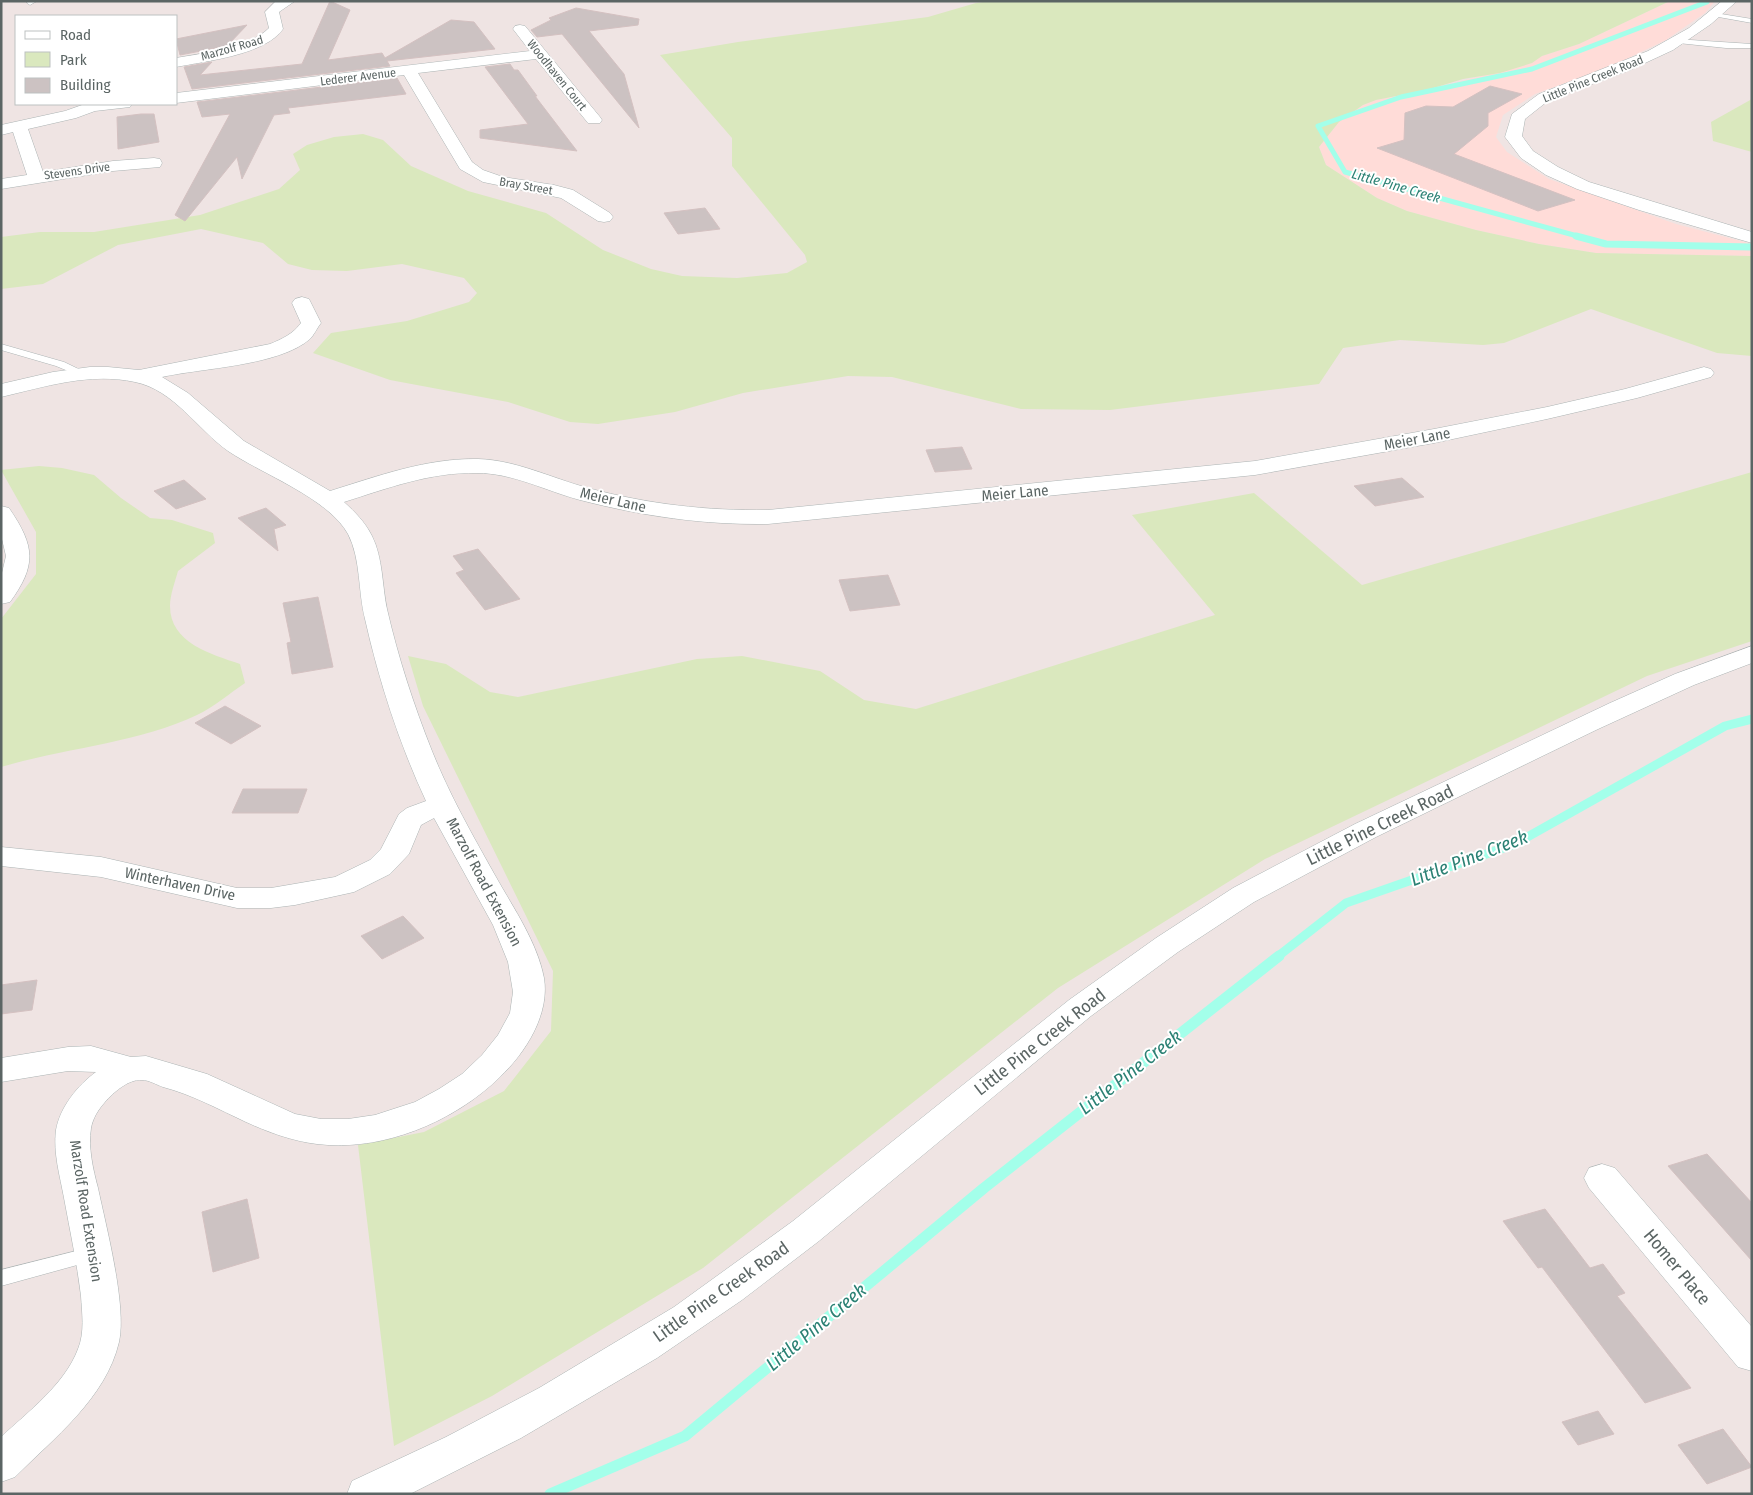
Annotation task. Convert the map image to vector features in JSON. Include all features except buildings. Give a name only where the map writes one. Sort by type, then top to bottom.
[{"type":"street","name":"Marzolf Road","points":[[178,63],[238,48],[267,38],[276,29],[272,12],[288,1]]},
{"type":"street","name":"Little Pine Creek Road","points":[[1730,1],[1715,15],[1678,41],[1626,67],[1563,89],[1533,104],[1517,117],[1514,135],[1517,144],[1530,158],[1570,180],[1631,202],[1752,238]]},
{"type":"street","name":"Woodhaven Court","points":[[520,29],[594,120]]},
{"type":"street","name":"Lederer Avenue","points":[[178,98],[540,54]]},
{"type":"street","name":"Bray Street","points":[[409,71],[466,166],[498,182],[567,194],[604,217]]},
{"type":"street","points":[[1,130],[70,115],[96,105]]},
{"type":"street","points":[[18,127],[36,177]]},
{"type":"street","name":"Stevens Drive","points":[[1,184],[122,165],[154,163]]},
{"type":"street","points":[[140,376],[271,350],[294,341],[308,331],[311,323],[302,303]]},
{"type":"street","name":"Meier Lane","points":[[326,500],[420,472],[443,468],[478,466],[512,471],[577,492],[657,510],[718,517],[776,516],[1255,468],[1424,438],[1547,413],[1630,394],[1704,373]]},
{"type":"street","name":"Marzolf Road Extension","points":[[1,391],[42,381],[84,374],[140,376],[164,386],[233,444],[326,500],[354,524],[365,551],[374,605],[408,724],[426,770],[443,805],[508,925],[520,951],[530,989],[529,1005],[517,1032],[504,1052],[464,1091],[427,1113],[395,1123],[356,1130],[321,1132],[286,1124],[250,1111],[198,1084],[146,1068],[118,1074],[102,1084],[88,1099],[77,1118],[72,1137],[101,1309],[101,1332],[98,1348],[85,1375],[60,1405],[1,1464]]},
{"type":"street","points":[[1,513],[18,547],[19,564],[12,584],[1,598]]},
{"type":"street","name":"Little Pine Creek Road","points":[[367,1494],[534,1411],[647,1345],[720,1295],[833,1211],[1030,1047],[1099,994],[1171,941],[1243,897],[1323,851],[1651,694],[1752,654]]},
{"type":"street","name":"Winterhaven Drive","points":[[1,856],[101,867],[237,898],[279,897],[316,892],[343,885],[380,867],[394,854],[409,820],[417,814],[443,805]]},
{"type":"street","points":[[1,1070],[68,1059],[90,1058],[132,1070]]},
{"type":"street","name":"Homer Place","points":[[1602,1178],[1752,1355]]},
{"type":"lane","points":[[1715,15],[1752,21]]},
{"type":"lane","points":[[1678,41],[1726,46],[1752,46]]},
{"type":"lane","points":[[1,348],[60,364],[84,374]]},
{"type":"lane","points":[[1,1278],[92,1254]]},
{"type":"shaded area","points":[[1670,1],[1715,1],[1705,13],[1666,40],[1610,67],[1535,94],[1503,115],[1496,137],[1507,152],[1549,179],[1676,224],[1752,244],[1752,256],[1596,253],[1539,244],[1476,230],[1407,211],[1377,198],[1326,165],[1319,147],[1339,122],[1363,105],[1376,100],[1427,90],[1532,63],[1542,56],[1579,44]]},
{"type":"green space","points":[[990,1],[1670,1],[1579,44],[1542,56],[1532,63],[1500,73],[1463,79],[1427,90],[1376,100],[1363,105],[1339,122],[1319,147],[1326,165],[1377,198],[1407,211],[1476,230],[1539,244],[1596,253],[1752,256],[1752,356],[1717,353],[1591,309],[1504,343],[1483,345],[1400,340],[1343,348],[1319,384],[1110,410],[1021,409],[892,377],[848,376],[743,393],[675,412],[598,424],[570,422],[508,402],[390,380],[313,353],[331,333],[407,321],[469,302],[477,293],[464,278],[402,264],[347,271],[312,270],[288,264],[263,243],[201,229],[118,245],[43,284],[1,289],[1,237],[40,232],[94,232],[200,215],[279,189],[300,170],[293,154],[307,145],[334,137],[363,134],[383,140],[411,166],[468,191],[546,213],[603,250],[651,269],[682,276],[737,278],[787,273],[807,262],[805,255],[732,166],[732,138],[660,55],[738,42],[928,17],[976,3]]},
{"type":"green space","points":[[1752,99],[1752,152],[1713,141],[1711,122]]},
{"type":"green space","points":[[39,466],[62,468],[94,475],[121,498],[150,518],[172,520],[213,533],[215,543],[178,571],[170,602],[172,619],[177,629],[194,645],[240,664],[245,683],[203,712],[174,724],[126,739],[25,760],[1,767],[1,619],[36,574],[36,532],[1,470]]},
{"type":"green space","points":[[1752,472],[1752,641],[1647,676],[1265,859],[1058,988],[703,1268],[492,1396],[394,1446],[358,1145],[424,1132],[504,1091],[551,1031],[553,971],[423,706],[408,656],[446,664],[490,692],[518,697],[697,659],[742,656],[820,671],[864,700],[916,709],[1215,615],[1132,515],[1254,493],[1362,585]]},
{"type":"waterway","name":"Little Pine Creek","points":[[1581,237],[1345,172],[1318,126],[1401,97],[1532,69],[1707,2],[1705,1]]},
{"type":"waterway","name":"Little Pine Creek","points":[[1576,236],[1606,244],[1752,247]]},
{"type":"waterway","name":"Little Pine Creek","points":[[1277,957],[1346,903],[1515,844],[1725,726],[1752,719]]},
{"type":"waterway","name":"Little Pine Creek","points":[[550,1494],[685,1436],[984,1188],[1279,956]]}]
